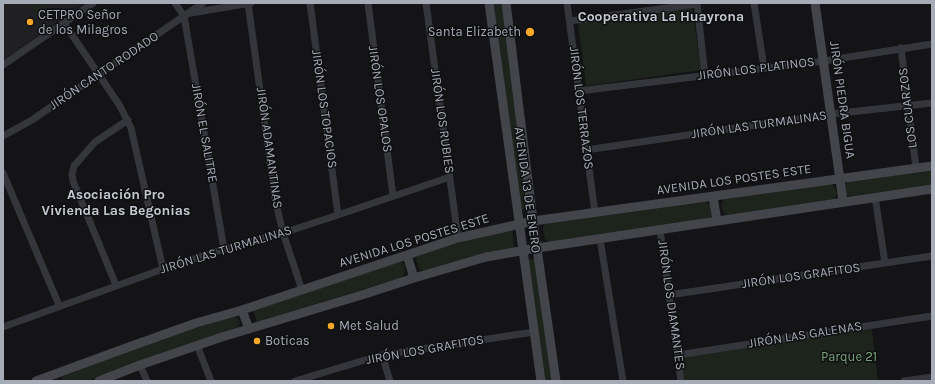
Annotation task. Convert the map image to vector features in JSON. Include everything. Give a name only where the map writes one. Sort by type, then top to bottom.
[{"type":"main road","name":"AVENIDA 13 DE ENERO","points":[[489,3],[540,381]]},
{"type":"main road","name":"AVENIDA 13 DE ENERO","points":[[506,3],[533,221],[556,381]]},
{"type":"main road","name":"JIRÓN PIEDRA BIGUA","points":[[815,3],[843,201]]},
{"type":"main road","name":"AVENIDA LOS POSTES ESTE","points":[[36,381],[50,379],[175,331],[458,238],[533,221],[932,166]]},
{"type":"main road","points":[[99,381],[197,345],[486,257],[522,250],[843,201],[932,189]]},
{"type":"main road","points":[[713,197],[717,221]]},
{"type":"main road","points":[[407,255],[414,278]]},
{"type":"main road","points":[[242,310],[249,329]]},
{"type":"street","points":[[3,65],[93,3]]},
{"type":"street","points":[[175,3],[186,15],[250,3]]},
{"type":"street","name":"JIRÓN CANTO RODADO","points":[[3,136],[32,120],[203,3]]},
{"type":"street","name":"JIRÓN ADAMANTINAS","points":[[250,3],[275,199],[283,233],[302,290]]},
{"type":"street","name":"JIRÓN LOS TOPACIOS","points":[[310,3],[338,215]]},
{"type":"street","name":"JIRÓN LOS OPALOS","points":[[368,3],[393,196]]},
{"type":"street","name":"JIRÓN LOS RUBIES","points":[[426,3],[458,238]]},
{"type":"street","name":"JIRÓN LOS TERRAZOS","points":[[567,3],[580,91],[586,150],[595,213]]},
{"type":"street","points":[[754,3],[764,68]]},
{"type":"street","points":[[570,21],[697,4],[705,76]]},
{"type":"street","name":"JIRÓN EL SALITRE","points":[[186,15],[224,249]]},
{"type":"street","points":[[64,23],[128,120],[134,138],[163,269]]},
{"type":"street","name":"JIRÓN LOS PLATINOS","points":[[580,91],[824,61],[932,44]]},
{"type":"street","name":"LOS CUARZOS","points":[[901,48],[916,168]]},
{"type":"street","name":"JIRÓN LAS TURMALINAS","points":[[586,150],[831,114],[932,103]]},
{"type":"street","points":[[116,285],[73,181],[72,174],[74,166],[95,142],[128,120]]},
{"type":"street","points":[[3,173],[59,305]]},
{"type":"street","name":"JIRÓN LAS TURMALINAS","points":[[3,326],[163,269],[224,249],[283,233],[450,177]]},
{"type":"street","points":[[875,197],[885,263]]},
{"type":"street","name":"JIRÓN LOS DIAMANTES","points":[[660,230],[682,381]]},
{"type":"street","points":[[600,239],[623,381]]},
{"type":"street","name":"JIRÓN LOS GRAFITOS","points":[[670,295],[932,256]]},
{"type":"street","name":"JIRÓN LAS GALENAS","points":[[678,355],[932,316]]},
{"type":"street","name":"JIRÓN LOS GRAFITOS","points":[[295,381],[382,355],[534,332]]},
{"type":"street","points":[[197,345],[211,381]]},
{"type":"street","points":[[382,355],[390,381]]},
{"type":"street","points":[[140,365],[146,381]]},
{"type":"street","points":[[904,381],[932,377]]},
{"type":"shaded area","name":"CETPRO Señor de los Milagros","points":[[3,3],[85,3],[3,60]]},
{"type":"green space","points":[[30,3],[51,3],[36,13]]},
{"type":"green space","points":[[492,3],[502,3],[530,208],[527,210],[520,210]]},
{"type":"green space","points":[[692,7],[701,70],[586,86],[578,23]]},
{"type":"green space","points":[[932,171],[932,185],[851,196],[846,195],[845,187],[847,182]]},
{"type":"green space","points":[[831,184],[835,187],[837,195],[834,199],[728,216],[724,213],[721,205],[724,199]]},
{"type":"green space","points":[[705,202],[710,205],[711,215],[709,218],[551,243],[545,240],[543,229],[545,224]]},
{"type":"green space","points":[[512,228],[514,248],[424,271],[419,269],[416,260],[418,255]]},
{"type":"green space","points":[[527,260],[535,260],[553,381],[544,381]]},
{"type":"green space","points":[[400,261],[404,265],[405,270],[403,277],[257,322],[253,310]]},
{"type":"green space","points":[[234,316],[238,318],[240,323],[238,327],[139,361],[87,381],[63,381],[62,377],[132,348]]},
{"type":"green space","name":"Parque 21","points":[[872,329],[878,381],[685,381],[681,358]]},
{"type":"place","name":"CETPRO Señor de los Milagros","points":[[30,22]]},
{"type":"place","name":"Santa Elizabeth","points":[[530,32]]},
{"type":"place","name":"Met Salud","points":[[331,326]]},
{"type":"place","name":"Boticas","points":[[257,341]]},
{"type":"district","name":"Cooperativa La Huayrona","points":[[661,17]]},
{"type":"district","name":"Asociación Pro Vivienda Las Begonias","points":[[116,204]]}]
